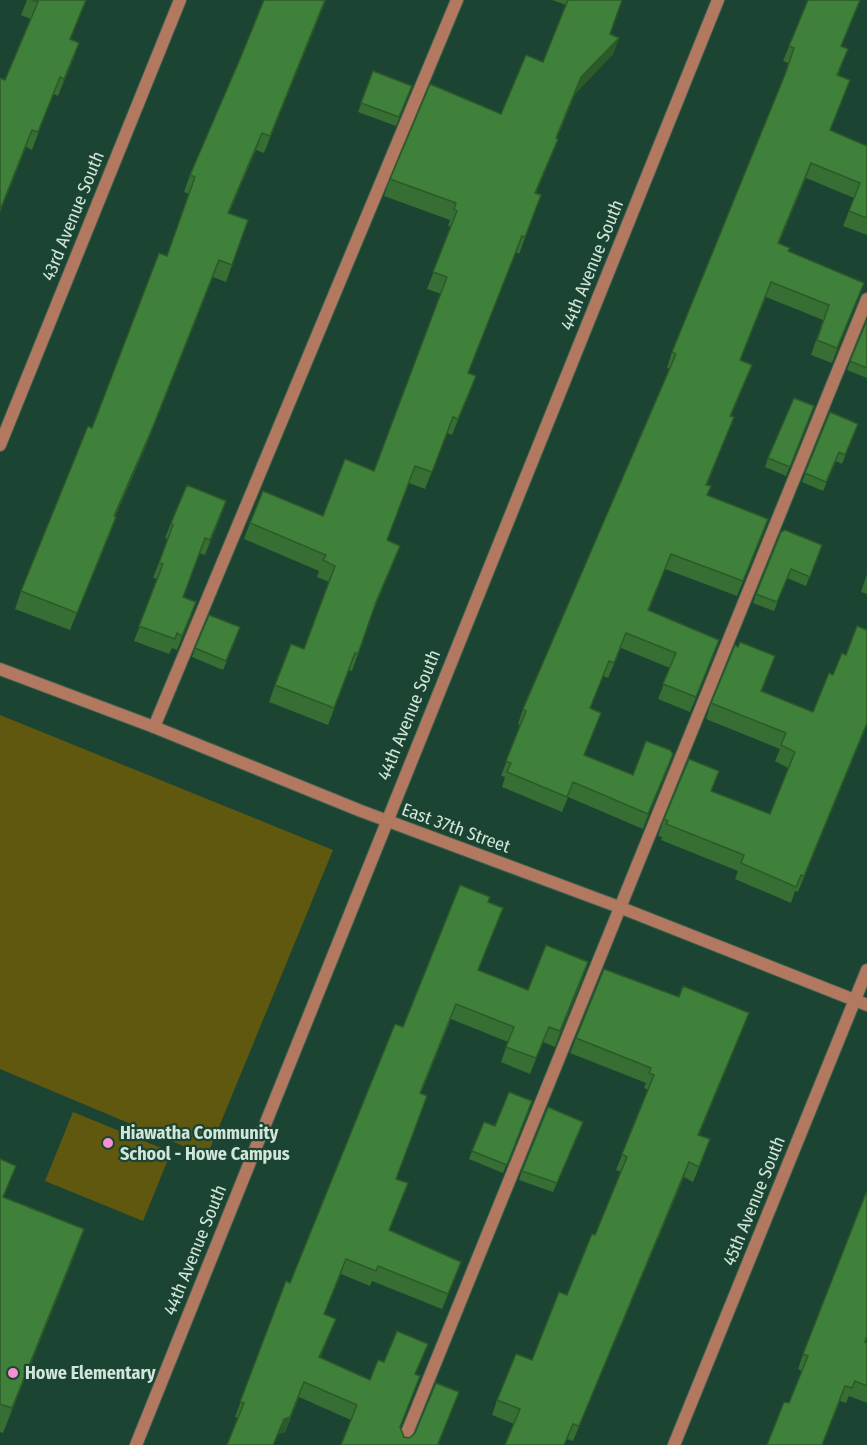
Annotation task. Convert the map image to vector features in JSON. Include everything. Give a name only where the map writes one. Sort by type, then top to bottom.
[{"type":"street","name":"43rd Avenue South","points":[[0,446],[180,0]]},
{"type":"street","points":[[154,727],[457,0]]},
{"type":"street","name":"44th Avenue South","points":[[136,1445],[718,0]]},
{"type":"street","points":[[402,1445],[867,299]]},
{"type":"street","name":"East 37th Street","points":[[0,669],[154,727],[387,821],[619,907],[867,1005]]},
{"type":"street","name":"45th Avenue South","points":[[674,1445],[867,970]]},
{"type":"shaded area","name":"Hiawatha Community School - Howe Campus","points":[[0,715],[333,850],[207,1156],[0,1069]]},
{"type":"shaded area","points":[[73,1112],[171,1152],[143,1221],[45,1181]]},
{"type":"building","points":[[32,0],[86,0],[70,39],[79,43],[64,79],[60,77],[38,132],[32,130],[0,210],[0,78],[5,80],[38,2]]},
{"type":"building","points":[[264,0],[325,0],[270,136],[262,133],[228,213],[248,220],[232,265],[219,260],[152,429],[114,516],[116,517],[77,613],[21,591],[88,426],[92,428],[159,253],[167,256],[195,177],[190,175]]},
{"type":"building","points":[[568,0],[622,0],[610,34],[619,38],[581,77],[535,193],[541,195],[525,237],[522,236],[468,373],[476,376],[458,419],[453,417],[432,472],[415,466],[387,540],[400,546],[376,602],[358,654],[355,653],[334,708],[275,685],[291,644],[304,649],[335,566],[323,560],[326,555],[250,523],[263,491],[323,516],[345,459],[374,471],[447,277],[433,272],[457,211],[454,209],[456,203],[390,179],[430,84],[501,114],[526,55],[543,62]]},
{"type":"building","points":[[808,0],[860,0],[841,46],[848,49],[837,75],[850,80],[830,130],[867,146],[867,218],[849,211],[860,183],[811,163],[778,243],[790,248],[788,251],[864,283],[837,348],[817,340],[829,305],[771,282],[740,360],[752,365],[730,416],[734,417],[706,485],[711,486],[707,495],[768,519],[743,581],[671,554],[648,610],[719,640],[696,697],[663,684],[676,653],[626,633],[614,663],[609,661],[590,708],[601,713],[584,755],[633,775],[646,741],[670,750],[673,754],[648,814],[573,782],[567,797],[507,772],[511,763],[506,761],[526,711],[523,709],[676,354],[672,352],[786,72],[794,48],[789,46]]},
{"type":"building","points":[[373,71],[412,86],[399,117],[361,103]]},
{"type":"building","points":[[867,320],[867,368],[850,361]]},
{"type":"building","points":[[794,398],[814,406],[790,467],[768,458]]},
{"type":"building","points":[[830,412],[858,424],[845,455],[839,452],[826,482],[805,473]]},
{"type":"building","points":[[187,485],[226,501],[210,540],[205,538],[183,597],[196,602],[182,636],[177,633],[175,639],[139,626],[163,564],[159,563],[173,525],[171,523]]},
{"type":"building","points":[[785,530],[822,545],[810,577],[791,569],[777,602],[756,594],[781,532]]},
{"type":"building","points":[[209,615],[240,627],[226,661],[195,648]]},
{"type":"building","points":[[857,626],[867,630],[867,723],[804,876],[801,875],[796,887],[741,863],[744,855],[666,824],[668,821],[664,819],[689,759],[719,771],[711,791],[770,814],[795,752],[781,745],[786,733],[711,703],[735,645],[738,647],[740,642],[775,656],[761,691],[813,712],[829,673],[833,675],[842,653],[846,655]]},
{"type":"building","points":[[460,885],[490,897],[488,902],[503,908],[478,970],[528,990],[546,945],[588,962],[560,1031],[549,1027],[536,1058],[506,1047],[514,1027],[456,1004],[420,1093],[427,1096],[396,1179],[408,1183],[389,1230],[461,1262],[448,1294],[378,1266],[376,1271],[346,1259],[324,1314],[336,1319],[319,1357],[370,1380],[378,1360],[384,1362],[397,1331],[428,1344],[415,1374],[420,1376],[400,1427],[404,1437],[409,1438],[415,1433],[436,1383],[459,1392],[438,1444],[440,1445],[341,1445],[357,1405],[304,1382],[290,1417],[284,1419],[273,1445],[227,1445],[244,1403],[240,1402],[286,1281],[290,1283],[395,1024],[403,1027]]},
{"type":"building","points":[[604,969],[679,997],[683,986],[749,1013],[698,1135],[710,1139],[699,1167],[689,1162],[579,1426],[573,1424],[564,1445],[505,1445],[520,1409],[497,1400],[516,1354],[532,1360],[559,1292],[567,1295],[627,1157],[622,1154],[654,1075],[649,1073],[651,1068],[576,1038]]},
{"type":"building","points":[[509,1092],[532,1101],[507,1165],[472,1151],[484,1122],[495,1126]]},
{"type":"building","points":[[548,1107],[583,1122],[557,1183],[522,1171]]},
{"type":"building","name":"Howe Elementary","points":[[0,1159],[16,1166],[3,1197],[84,1229],[12,1408],[0,1404]]},
{"type":"building","points":[[866,1193],[867,1386],[855,1381],[852,1388],[845,1386],[822,1445],[767,1445],[784,1402],[789,1403],[808,1356],[803,1354]]},
{"type":"place","name":"Hiawatha Community School - Howe Campus","points":[[108,1143]]},
{"type":"place","name":"Howe Elementary","points":[[13,1373]]}]
